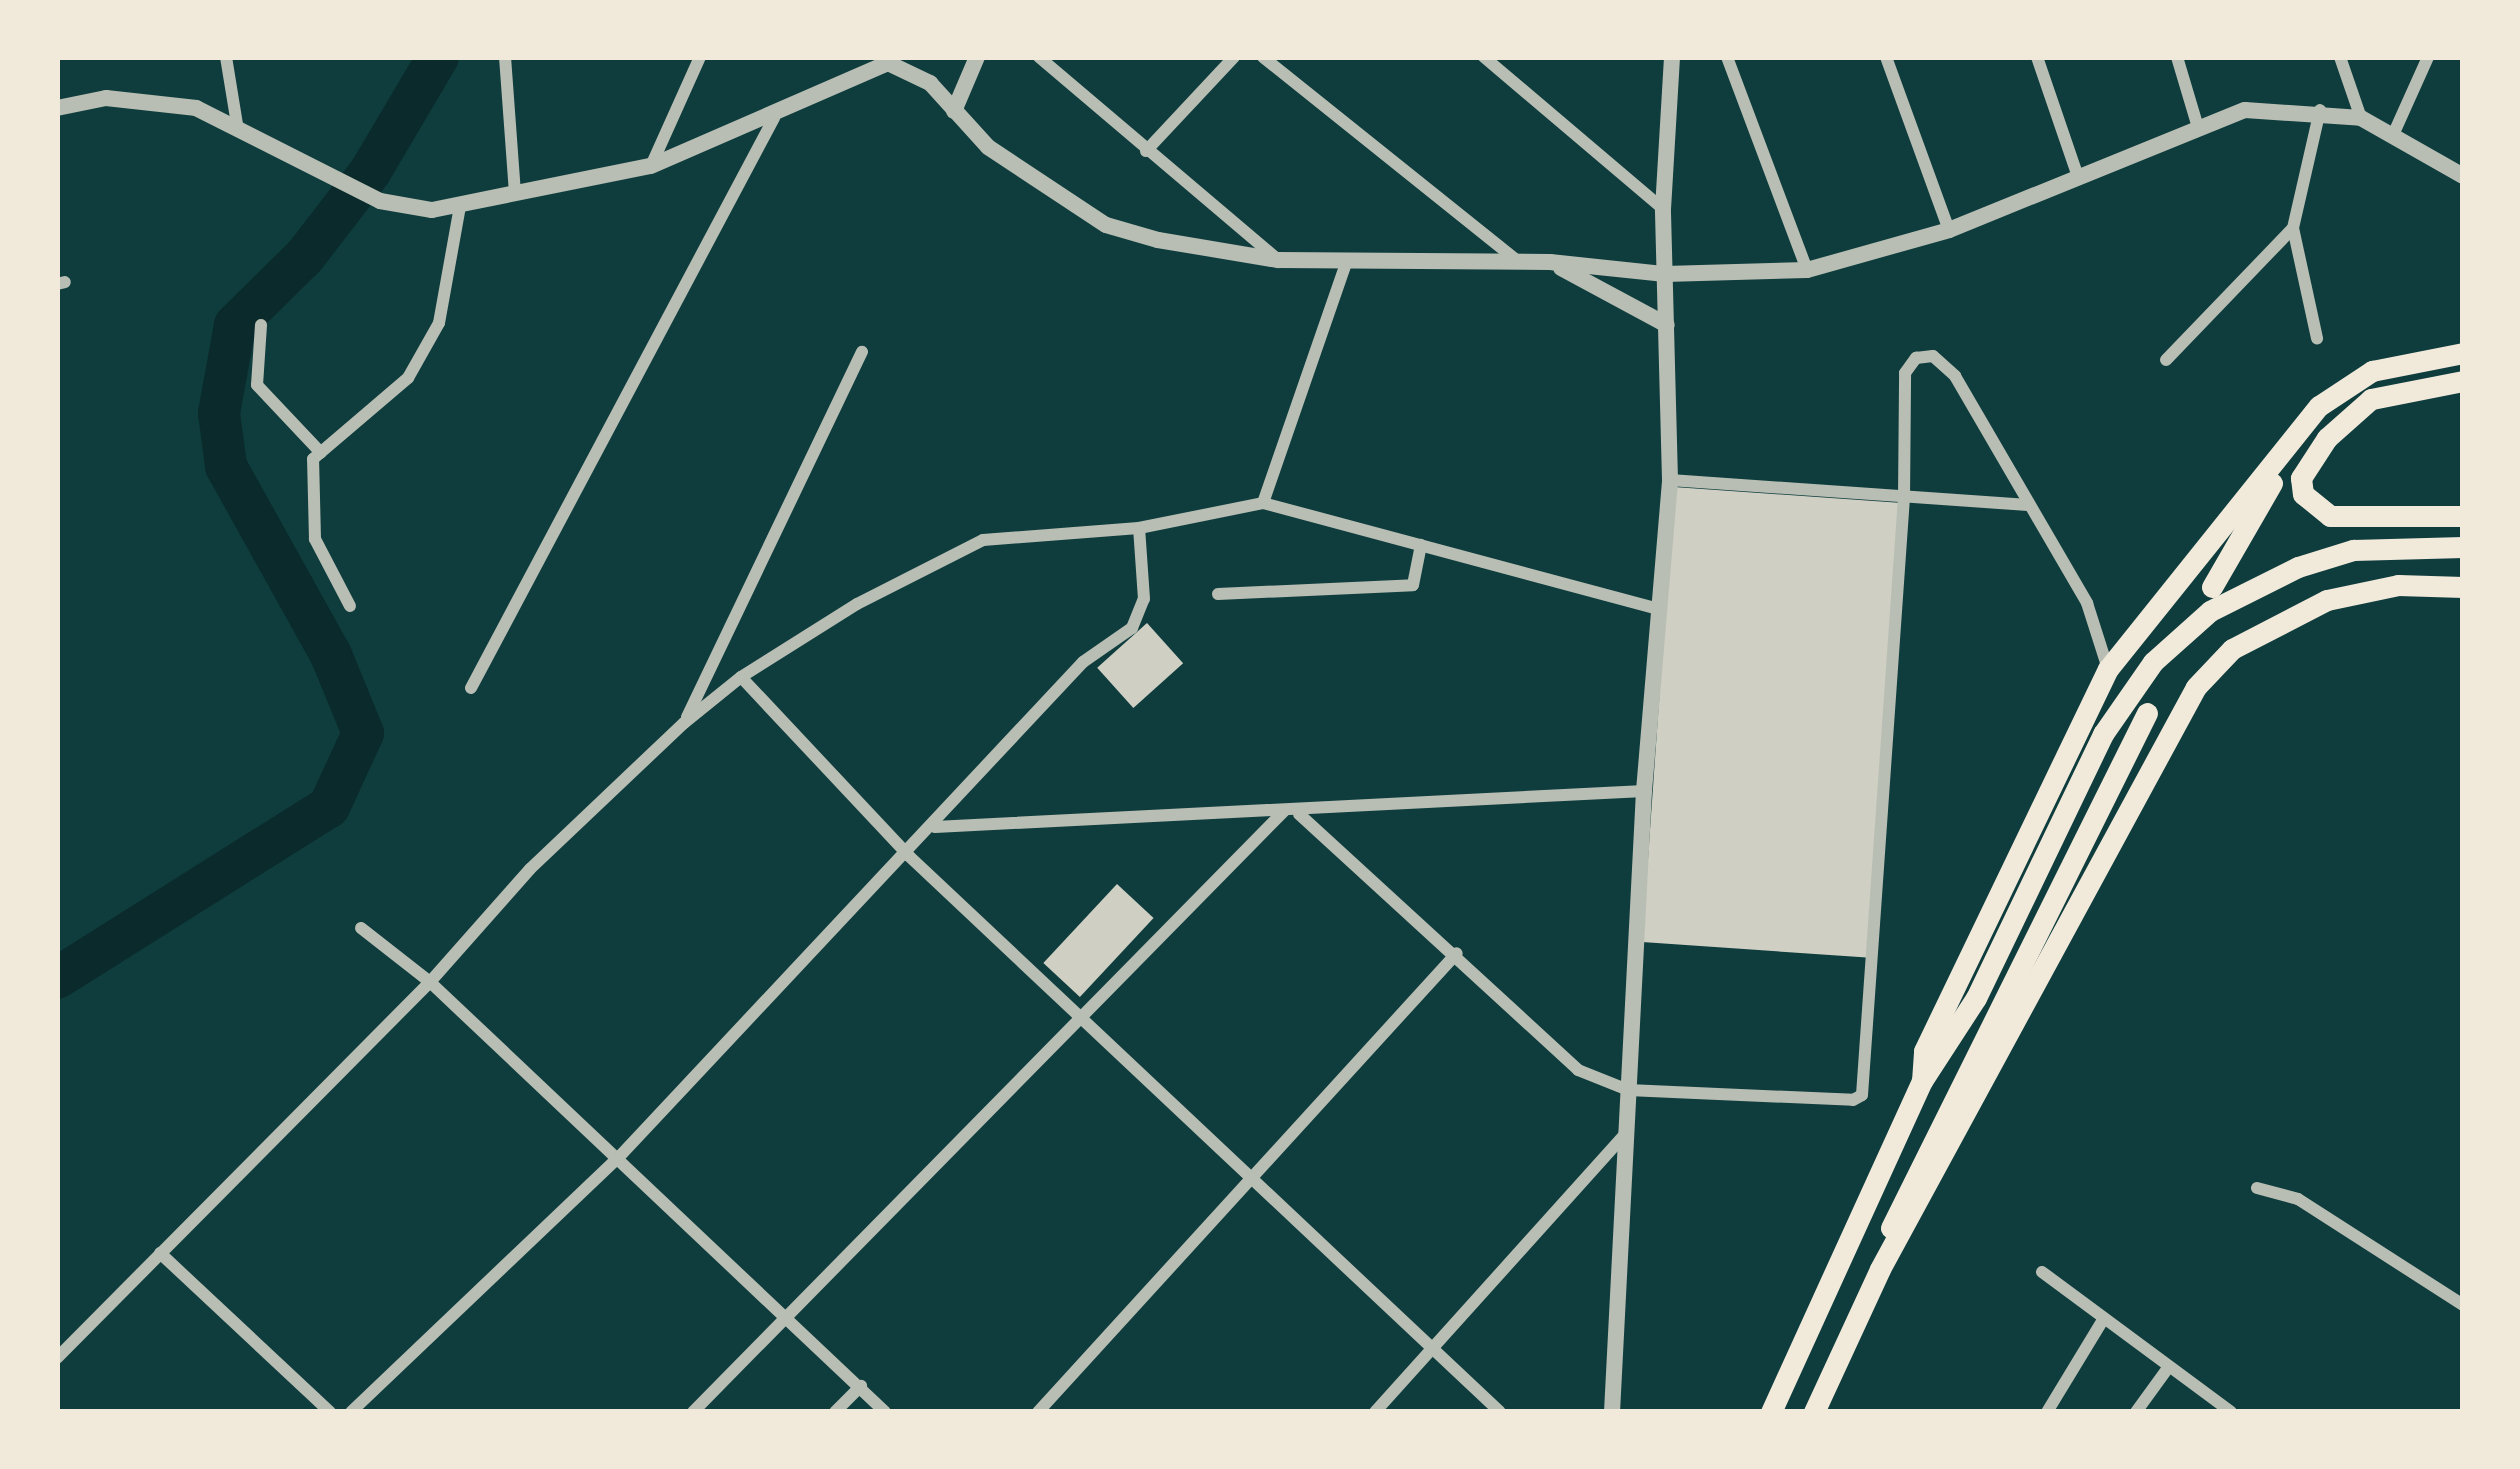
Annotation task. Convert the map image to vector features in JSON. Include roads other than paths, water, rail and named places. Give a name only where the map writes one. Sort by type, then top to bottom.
[{"type":"main road","points":[[1922,1082],[1924,1051],[2108,670],[2276,451],[2319,406],[2372,371],[2463,353]]},
{"type":"main road","points":[[2212,586],[2267,490],[2327,416],[2380,382],[2463,368]]},
{"type":"main road","points":[[2463,381],[2371,399],[2327,438],[2301,478],[2303,494],[2330,516],[2463,516]]},
{"type":"main road","points":[[1772,1412],[1922,1082],[1976,998],[2103,734],[2153,662],[2252,586],[2353,550],[2463,547]]},
{"type":"main road","points":[[1814,1412],[1880,1269],[2048,965],[2165,732],[2232,649],[2327,600],[2398,585],[2463,587]]},
{"type":"main road","points":[[1880,1269],[1898,1210],[2147,713]]},
{"type":"street","points":[[226,57],[237,124]]},
{"type":"street","points":[[505,57],[515,193]]},
{"type":"street","points":[[651,166],[700,57]]},
{"type":"street","points":[[954,111],[977,57]]},
{"type":"street","points":[[1039,57],[1278,260]]},
{"type":"street","points":[[1146,151],[1234,57]]},
{"type":"street","points":[[1263,57],[1520,262]]},
{"type":"street","points":[[1484,57],[1663,209]]},
{"type":"street","points":[[1612,1412],[1655,608],[1670,480],[1663,209],[1672,57]]},
{"type":"street","points":[[1727,57],[1807,270]]},
{"type":"street","points":[[1886,57],[1949,230]]},
{"type":"street","points":[[2037,57],[2078,178]]},
{"type":"street","points":[[2177,57],[2197,124]]},
{"type":"street","points":[[2340,57],[2361,118]]},
{"type":"street","points":[[2393,135],[2428,57]]},
{"type":"street","points":[[57,108],[106,98],[196,109],[237,124],[380,201],[432,211],[651,166],[774,118],[888,63],[930,83],[988,147],[1106,225],[1278,260],[1550,262],[1665,274],[1807,270],[1949,230],[2197,124],[2245,110],[2320,110],[2361,118],[2463,176]]},
{"type":"street","points":[[2318,338],[2293,228],[2320,110]]},
{"type":"street","points":[[472,688],[774,118]]},
{"type":"street","points":[[350,606],[315,538],[313,459],[408,378],[439,323],[460,206]]},
{"type":"street","points":[[2166,360],[2293,228]]},
{"type":"street","points":[[1263,502],[1347,261]]},
{"type":"street","points":[[1550,262],[1667,325]]},
{"type":"street","points":[[261,325],[257,385],[321,453]]},
{"type":"street","points":[[684,723],[862,352]]},
{"type":"street","points":[[1292,812],[1457,953],[1578,1070],[1628,1090],[1862,1095],[1904,498],[1905,374],[1916,358],[1933,356],[1955,376],[2086,603],[2108,670]]},
{"type":"street","points":[[1670,480],[2028,505]]},
{"type":"street","points":[[57,1358],[430,982],[530,869],[684,723],[741,676],[982,540],[1139,528],[1263,502],[1655,608]]},
{"type":"street","points":[[351,1412],[619,1157],[909,856],[1083,662],[1132,628],[1144,599],[1139,528]]},
{"type":"street","points":[[1218,594],[1413,585],[1421,545]]},
{"type":"street","points":[[741,676],[909,856],[1500,1412]]},
{"type":"street","points":[[935,827],[1644,791]]},
{"type":"street","points":[[693,1412],[1292,812]]},
{"type":"street","points":[[361,928],[430,982],[885,1412]]},
{"type":"street","points":[[1038,1412],[1254,1182],[1457,953]]},
{"type":"street","points":[[1375,1412],[1629,1130]]},
{"type":"street","points":[[2258,1188],[2298,1199],[2463,1305]]},
{"type":"street","points":[[160,1253],[330,1412]]},
{"type":"street","points":[[2042,1272],[2230,1412]]},
{"type":"street","points":[[2047,1412],[2103,1320]]},
{"type":"street","points":[[2136,1412],[2168,1368]]},
{"type":"street","points":[[835,1412],[861,1387]]},
{"type":"waterway","points":[[57,978],[329,807],[363,733],[331,655],[226,466],[219,413],[235,325],[305,256],[370,172],[438,57]]}]
